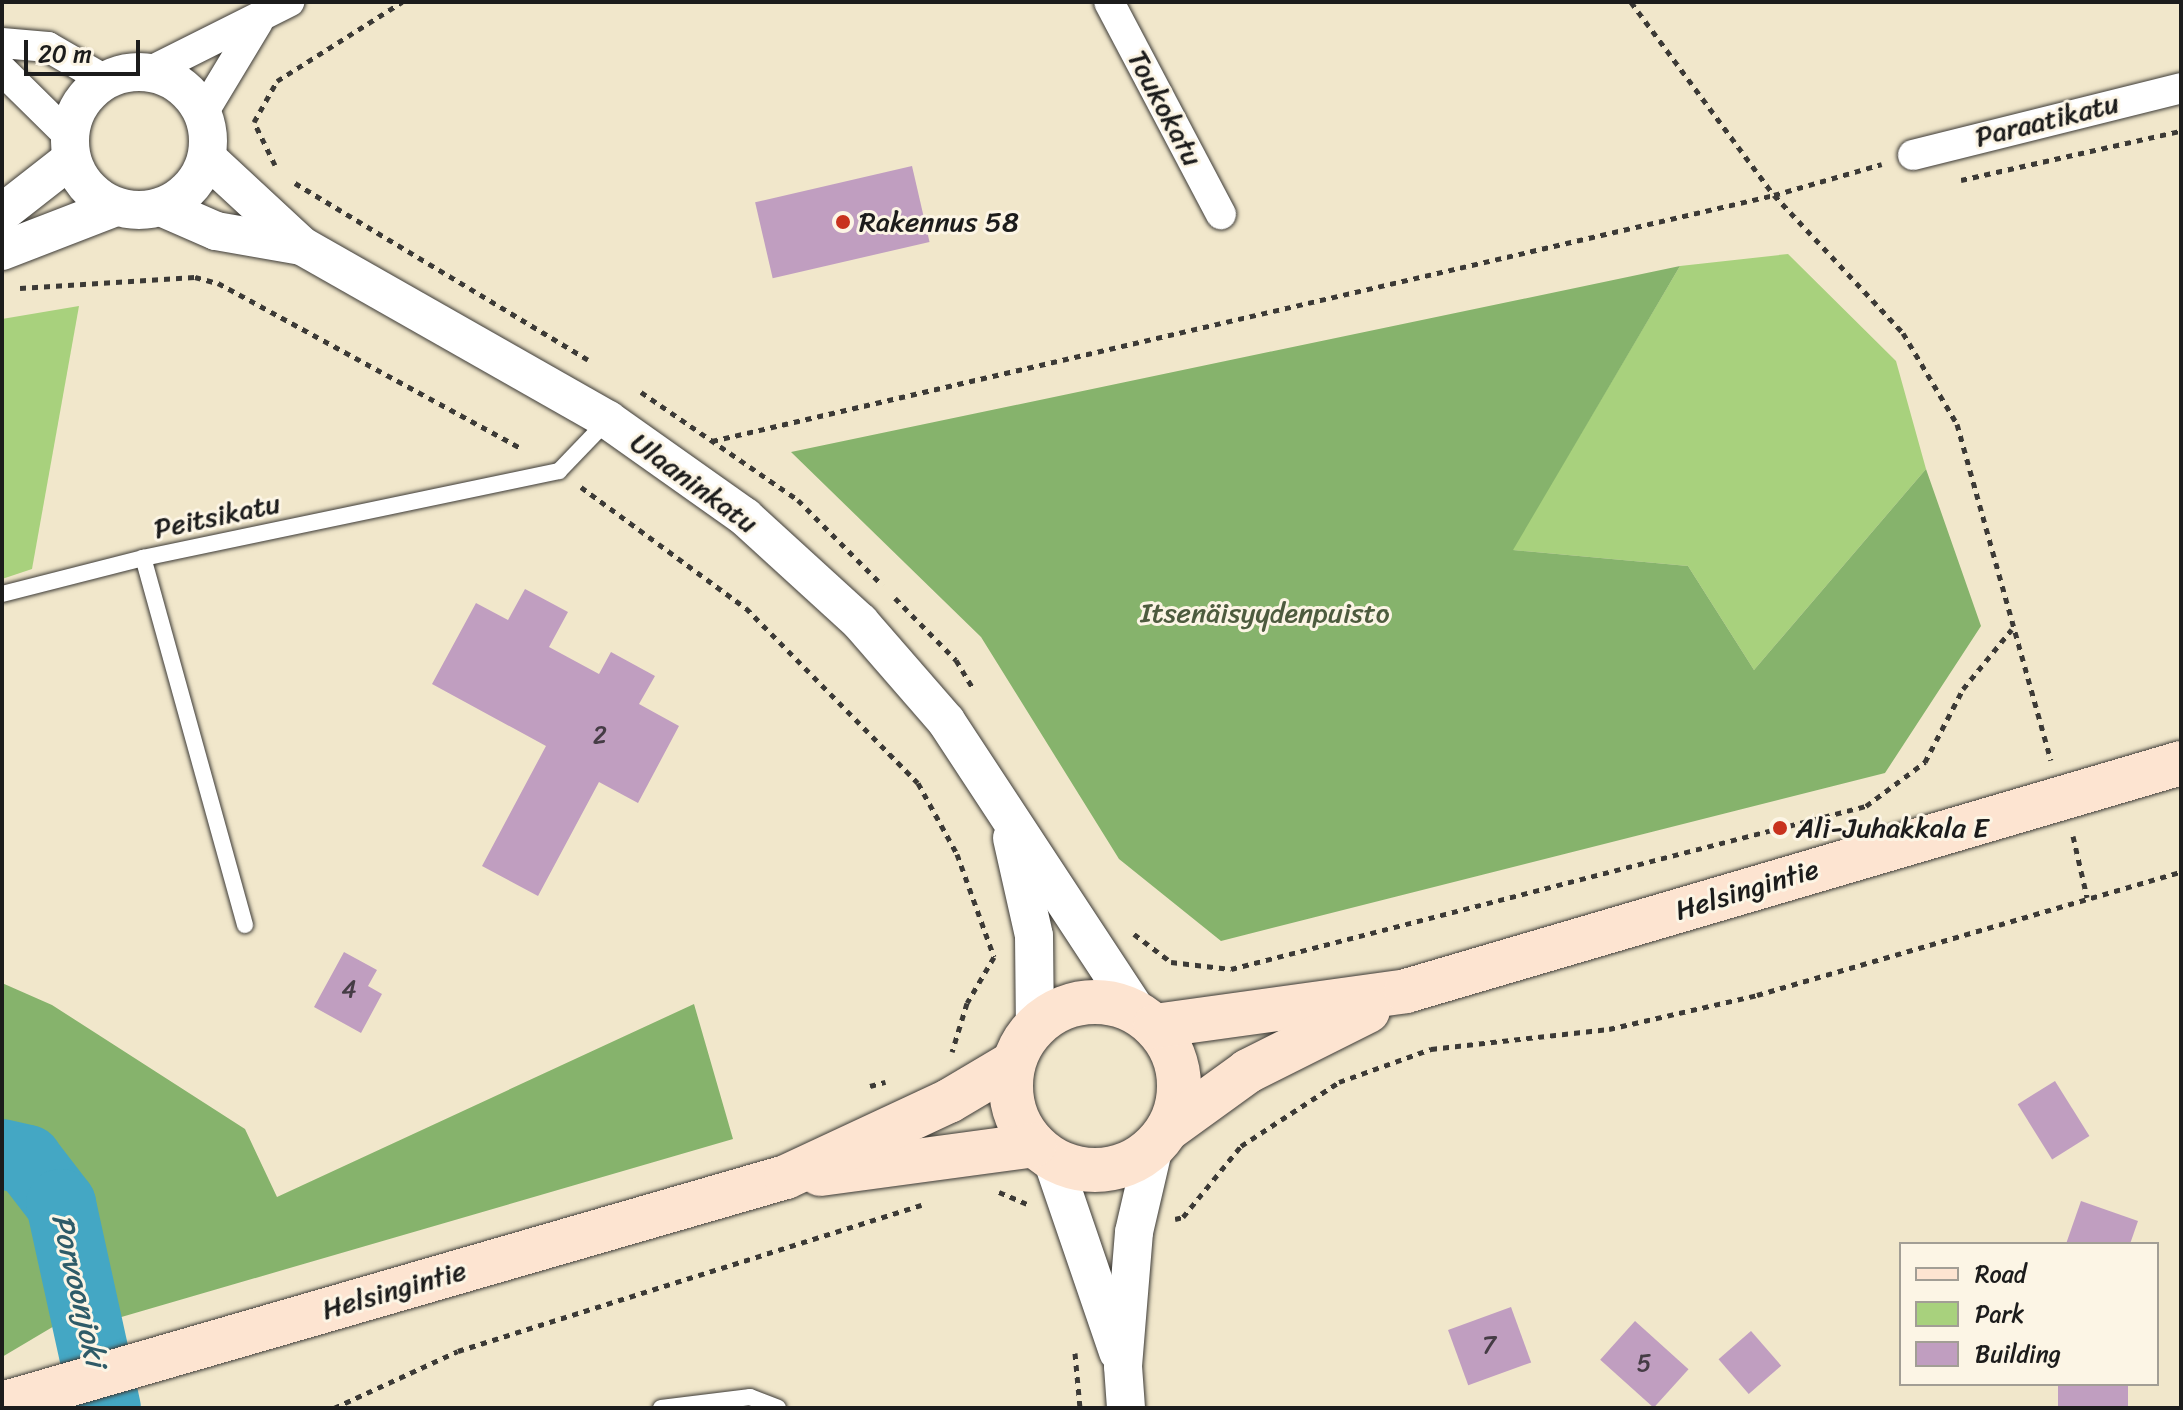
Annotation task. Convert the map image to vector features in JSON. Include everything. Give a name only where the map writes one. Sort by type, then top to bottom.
[{"type":"main road","name":"Helsingintie","points":[[1147,1020],[1406,991],[2181,763]]},
{"type":"main road","name":"Helsingintie","points":[[1161,1138],[1248,1071],[1406,991]]},
{"type":"main road","points":[[1096,1001],[1147,1020],[1169,1044],[1179,1087],[1161,1138],[1126,1164],[1094,1171],[1043,1152],[1013,1107],[1013,1063],[1035,1025],[1053,1012],[1096,1001]]},
{"type":"main road","name":"Helsingintie","points":[[11,1401],[786,1177],[949,1101],[1013,1063]]},
{"type":"main road","name":"Helsingintie","points":[[786,1177],[1043,1152]]},
{"type":"street","points":[[2,213],[70,148],[81,104],[105,80],[149,72],[191,48],[258,22],[289,2]]},
{"type":"street","name":"Toukokatu","points":[[1109,2],[1221,214]]},
{"type":"street","points":[[203,113],[258,22]]},
{"type":"street","points":[[2,43],[48,47],[105,80]]},
{"type":"street","points":[[2,70],[70,148],[88,188],[116,207]]},
{"type":"street","points":[[149,72],[190,94],[203,113],[207,158],[182,197],[161,207]]},
{"type":"street","name":"Paraatikatu","points":[[1913,155],[2181,88]]},
{"type":"street","points":[[207,158],[302,246]]},
{"type":"street","points":[[2,251],[116,207],[161,207],[216,231],[302,246]]},
{"type":"street","name":"Ulaaninkatu","points":[[302,246],[608,420],[745,517],[860,622],[946,721],[1077,925],[1147,1020]]},
{"type":"street","name":"Ulaaninkatu","points":[[1006,812],[1034,936],[1035,1025]]},
{"type":"street","points":[[1126,1408],[1123,1366],[1134,1232],[1161,1138]]},
{"type":"street","points":[[1043,1152],[1123,1366]]},
{"type":"lane","points":[[559,471],[608,420]]},
{"type":"lane","name":"Peitsikatu","points":[[245,925],[143,558],[559,471]]},
{"type":"lane","points":[[2,594],[143,558]]},
{"type":"lane","points":[[661,1408],[750,1397],[778,1408]]},
{"type":"path","points":[[277,81],[402,2]]},
{"type":"path","points":[[1631,2],[1774,195],[1903,333],[1957,424],[2053,768]]},
{"type":"path","points":[[712,441],[1774,195],[1913,155]]},
{"type":"path","points":[[12,288],[195,277],[218,283],[385,370],[559,471],[746,608],[890,750],[938,815],[994,957]]},
{"type":"path","points":[[1077,925],[1113,919],[1171,962],[1231,969],[1866,806],[1925,762],[1963,689],[2012,629]]},
{"type":"path","points":[[2072,832],[2087,897]]},
{"type":"path","points":[[1134,1232],[1183,1217],[1241,1146],[1339,1082],[1431,1049],[1609,1029],[1742,999],[2181,872]]},
{"type":"path","points":[[949,1101],[948,1066],[967,1003],[994,957],[1034,936]]},
{"type":"path","points":[[969,1158],[984,1186],[1028,1205],[1063,1245],[1079,1243]]},
{"type":"path","points":[[334,1408],[458,1351],[939,1200]]},
{"type":"green space","points":[[1788,254],[1896,361],[1926,469],[1754,670],[1688,566],[1512,550],[1680,266]]},
{"type":"green space","name":"Itsenäisyydenpuisto","points":[[1680,266],[1513,550],[1688,566],[1754,670],[1926,469],[1981,626],[1885,773],[1221,941],[1119,859],[981,637],[791,452]]},
{"type":"green space","points":[[79,306],[32,569],[2,579],[2,319]]},
{"type":"green space","points":[[2,983],[52,1005],[245,1129],[277,1197],[694,1004],[733,1139],[118,1318],[85,1197],[50,1143],[2,1127]]},
{"type":"green space","points":[[2,1175],[40,1219],[61,1322],[2,1357]]},
{"type":"building","name":"Rakennus 58","points":[[912,166],[930,242],[773,278],[755,202]]},
{"type":"building","points":[[525,589],[568,612],[549,647],[599,674],[611,652],[655,676],[639,704],[679,726],[638,803],[599,782],[538,896],[482,866],[546,746],[432,684],[476,603],[508,620]]},
{"type":"building","points":[[344,952],[377,970],[368,986],[382,994],[361,1033],[314,1007]]},
{"type":"building","points":[[2055,1081],[2089,1136],[2052,1159],[2018,1104]]},
{"type":"building","points":[[2081,1201],[2138,1221],[2131,1242],[2067,1242]]},
{"type":"building","points":[[1511,1307],[1531,1362],[1468,1385],[1448,1330]]},
{"type":"building","points":[[1635,1321],[1689,1369],[1654,1408],[1600,1360]]},
{"type":"building","points":[[1751,1331],[1781,1366],[1749,1394],[1719,1359]]},
{"type":"building","points":[[2058,1386],[2128,1386],[2128,1408],[2058,1408]]},
{"type":"waterway","name":"Porvoonjoki","points":[[2,1154],[27,1160],[61,1204],[106,1408]]},
{"type":"place","name":"Rakennus 58","points":[[843,222]]},
{"type":"place","name":"Ali-Juhakkala E","points":[[1780,828]]}]
